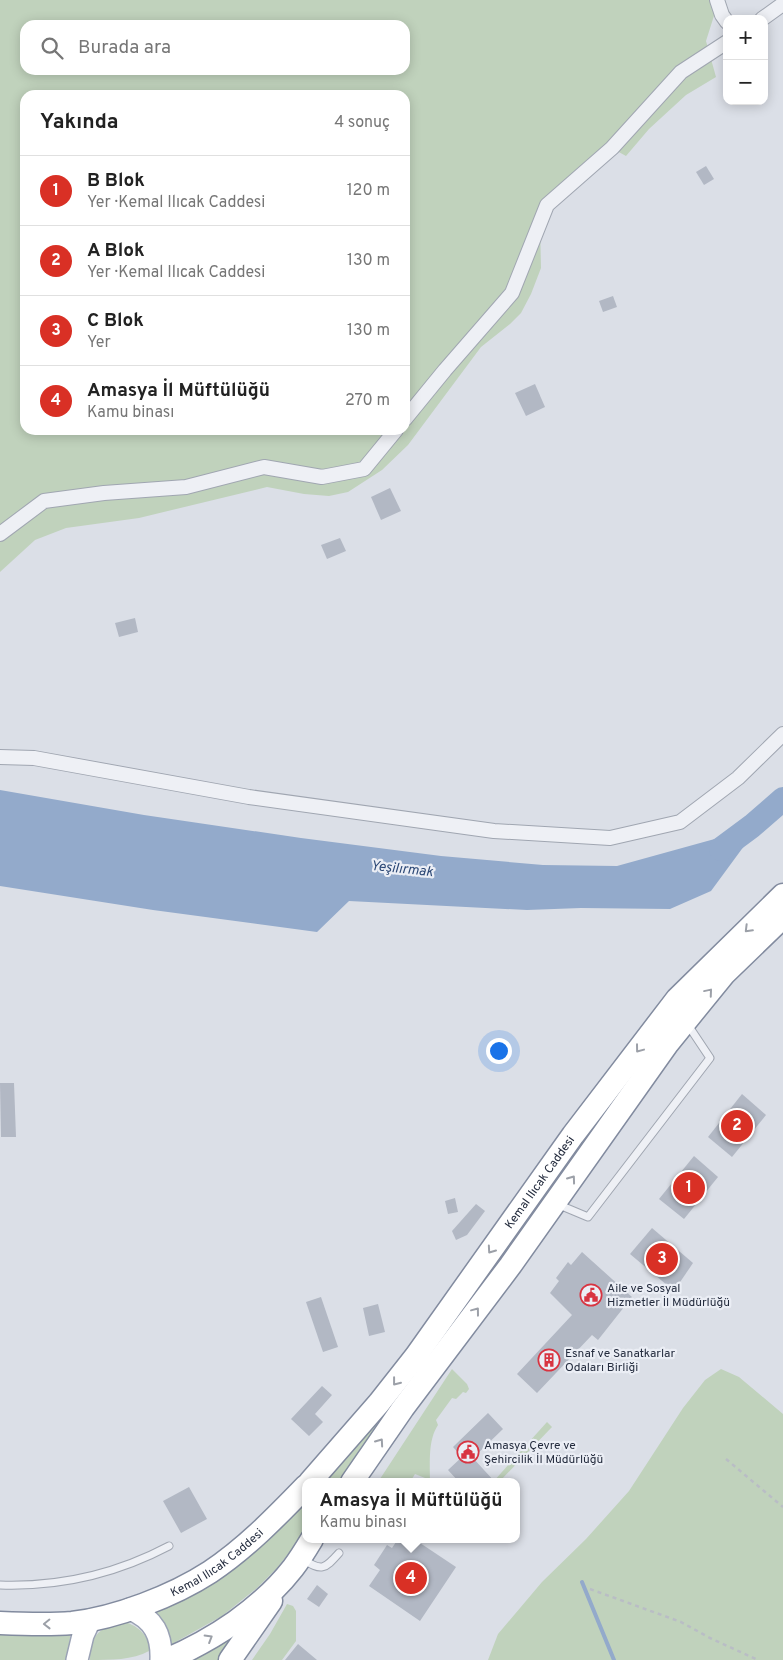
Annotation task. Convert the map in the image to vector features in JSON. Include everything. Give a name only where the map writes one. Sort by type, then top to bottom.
[{"type":"highway","name":"Kemal Ilıcak Caddesi","points":[[313,1478],[379,1403],[416,1356],[573,1135],[677,999],[783,895]]},
{"type":"highway","name":"Kemal Ilıcak Caddesi","points":[[355,1478],[403,1408],[555,1203],[668,1042],[724,974],[783,917]]},
{"type":"highway","name":"Kemal Ilıcak Caddesi","points":[[0,1623],[50,1624],[90,1620],[122,1612],[154,1600],[209,1572],[268,1524],[302,1490]]},
{"type":"highway","points":[[230,1660],[309,1543]]},
{"type":"highway","points":[[166,1660],[201,1643],[232,1624],[254,1607],[296,1564]]},
{"type":"main road","points":[[122,1612],[141,1614],[154,1627],[160,1643],[161,1660]]},
{"type":"main road","points":[[77,1660],[83,1635],[90,1620]]},
{"type":"street","points":[[717,0],[723,16]]},
{"type":"street","points":[[768,15],[783,4]]},
{"type":"street","points":[[410,413],[512,293],[547,205],[612,148],[681,72],[723,45]]},
{"type":"street","points":[[0,534],[44,501],[186,487],[264,467],[322,477],[364,469],[392,435]]},
{"type":"street","points":[[0,757],[34,758],[248,798],[494,832],[610,838],[680,822],[738,778],[783,734]]},
{"type":"lane","points":[[555,1203],[588,1217],[710,1058],[685,1021]]},
{"type":"lane","points":[[0,1585],[49,1583],[94,1576],[135,1563],[169,1546]]},
{"type":"lane","points":[[296,1564],[323,1568],[328,1566],[339,1552]]},
{"type":"path","points":[[726,1458],[783,1508]]},
{"type":"path","points":[[590,1588],[681,1622],[710,1638],[758,1660]]},
{"type":"green space","points":[[0,0],[719,0],[706,41],[716,77],[686,95],[649,129],[626,156],[617,151],[560,191],[540,223],[541,268],[521,313],[481,347],[408,445],[382,470],[348,492],[329,496],[304,494],[267,487],[139,518],[66,528],[35,540],[0,572]]},
{"type":"green space","points":[[427,1356],[344,1478],[322,1478]]},
{"type":"green space","points":[[452,1369],[467,1384],[469,1389],[456,1399],[452,1398],[436,1420],[438,1425],[430,1451],[430,1478],[415,1474],[412,1478],[381,1478]]},
{"type":"green space","points":[[721,1369],[739,1377],[783,1414],[783,1660],[488,1660],[498,1634],[542,1582],[586,1539],[629,1491],[683,1408],[705,1380]]},
{"type":"green space","points":[[547,1422],[552,1427],[503,1478],[497,1478]]},
{"type":"green space","points":[[302,1498],[302,1536],[277,1568],[257,1588],[222,1616],[172,1644],[155,1608]]},
{"type":"green space","points":[[287,1604],[293,1606],[296,1611],[296,1641],[282,1660],[252,1660],[270,1634]]},
{"type":"green space","points":[[125,1622],[142,1632],[148,1641],[149,1651],[129,1658],[90,1660],[92,1643],[98,1633],[110,1626]]},
{"type":"green space","points":[[244,1627],[220,1660],[192,1660],[218,1646]]},
{"type":"green space","points":[[0,1630],[71,1630],[67,1660],[0,1660]]},
{"type":"water","points":[[0,790],[144,815],[301,838],[441,856],[543,865],[617,866],[758,827],[711,891],[670,909],[581,908],[527,910],[349,901],[317,932],[153,910],[0,886]]},
{"type":"building","points":[[706,166],[714,179],[704,185],[696,172]]},
{"type":"building","points":[[613,296],[617,307],[603,312],[599,301]]},
{"type":"building","points":[[535,384],[545,407],[526,416],[515,393]]},
{"type":"building","points":[[390,488],[401,511],[381,520],[371,497]]},
{"type":"building","points":[[340,538],[346,551],[327,559],[321,545]]},
{"type":"building","points":[[135,618],[138,632],[119,637],[115,623]]},
{"type":"building","points":[[0,1083],[14,1083],[16,1137],[1,1137]]},
{"type":"building","points":[[742,1094],[766,1115],[732,1157],[708,1137]]},
{"type":"building","points":[[694,1156],[718,1177],[684,1219],[659,1199]]},
{"type":"building","points":[[455,1198],[458,1212],[448,1214],[445,1201]]},
{"type":"building","points":[[476,1204],[485,1211],[467,1235],[456,1240],[452,1231]]},
{"type":"building","points":[[652,1228],[693,1263],[674,1291],[630,1254]]},
{"type":"building","name":"Aile ve Sosyal Hizmetler İl Müdürlüğü","points":[[582,1252],[632,1297],[598,1340],[592,1335],[537,1393],[517,1374],[572,1315],[550,1293],[559,1281],[556,1278],[568,1262],[571,1265]]},
{"type":"building","points":[[321,1297],[338,1347],[323,1352],[306,1302]]},
{"type":"building","points":[[378,1304],[385,1332],[369,1336],[363,1308]]},
{"type":"building","points":[[322,1386],[332,1395],[315,1414],[323,1422],[309,1436],[291,1419]]},
{"type":"building","name":"Amasya Çevre ve Şehircilik İl Müdürlüğü","points":[[488,1413],[503,1429],[473,1458],[491,1478],[455,1478],[448,1470],[462,1457],[453,1447]]},
{"type":"building","points":[[189,1487],[207,1519],[181,1533],[163,1501]]},
{"type":"building","points":[[395,1543],[420,1543],[456,1567],[420,1621],[369,1586],[380,1570],[374,1565],[387,1545],[392,1548]]},
{"type":"building","points":[[317,1585],[328,1594],[319,1607],[307,1599]]},
{"type":"building","points":[[298,1644],[317,1660],[285,1660]]},
{"type":"waterway","name":"Yeşilırmak","points":[[721,849],[752,826],[783,799]]},
{"type":"waterway","points":[[582,1582],[614,1660]]},
{"type":"place","name":"A Blok","points":[[737,1126]]},
{"type":"place","name":"B Blok","points":[[689,1188]]},
{"type":"place","name":"C Blok","points":[[662,1259]]},
{"type":"place","name":"Aile ve Sosyal Hizmetler İl Müdürlüğü","points":[[591,1295]]},
{"type":"place","name":"Esnaf ve Sanatkarlar Odaları Birliği","points":[[549,1360]]},
{"type":"place","name":"Amasya Çevre ve Şehircilik İl Müdürlüğü","points":[[468,1452]]},
{"type":"place","name":"Amasya İl Müftülüğü","points":[[411,1578]]}]
